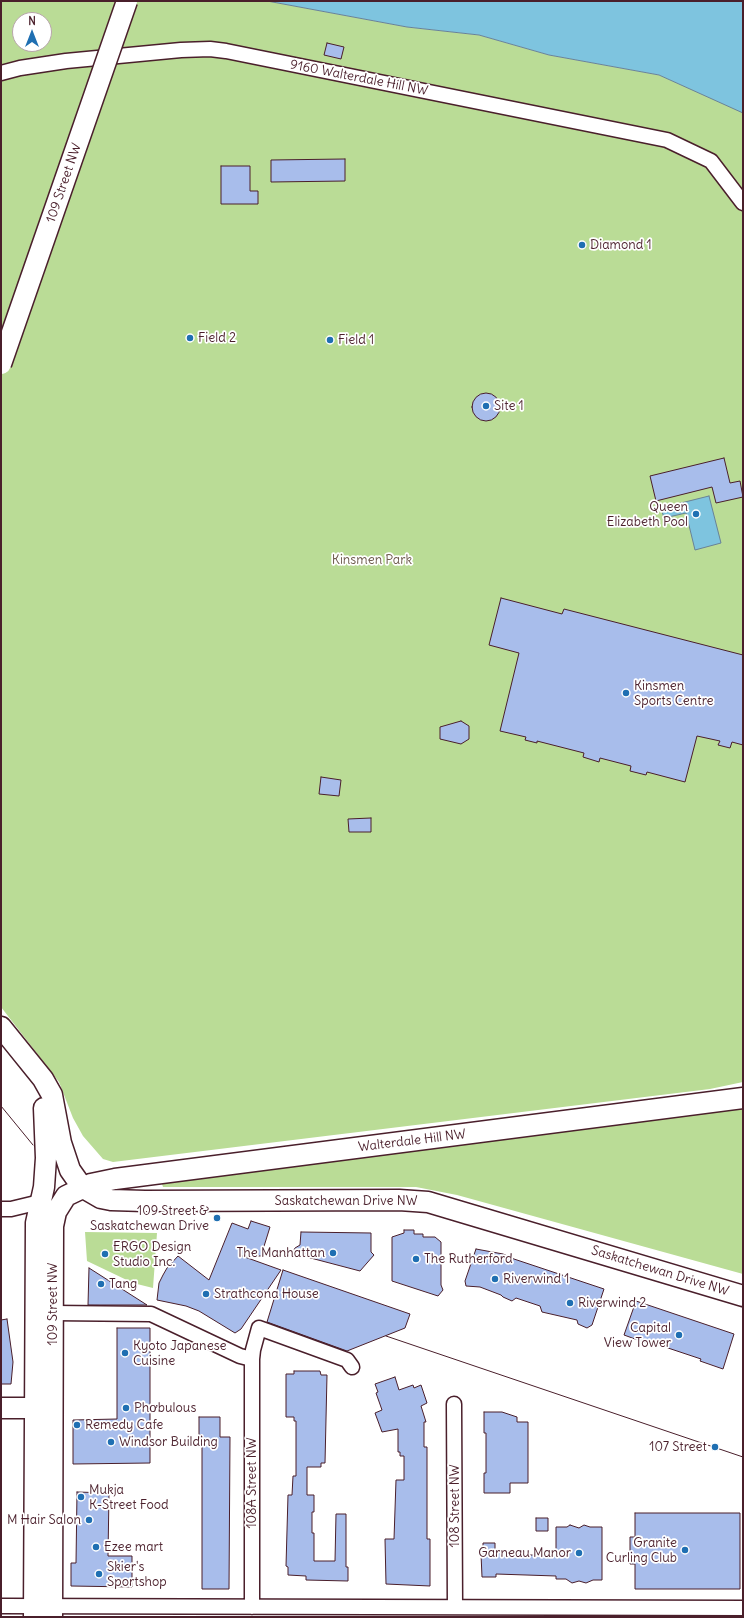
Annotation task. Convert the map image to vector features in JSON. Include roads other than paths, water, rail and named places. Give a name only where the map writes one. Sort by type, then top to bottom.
[{"type":"main road","name":"109 Street NW","points":[[1,364],[127,1]]},
{"type":"main road","points":[[1,1027],[43,1079],[52,1096],[61,1143],[70,1170],[82,1187]]},
{"type":"main road","name":"109 Street NW","points":[[1,1040],[35,1086],[44,1108],[46,1158],[44,1187],[36,1223],[44,1408],[43,1612]]},
{"type":"main road","name":"Walterdale Hill NW","points":[[82,1187],[121,1178],[743,1098]]},
{"type":"main road","name":"109 Street NW","points":[[44,1408],[53,1313],[53,1226],[56,1212],[66,1196],[82,1187]]},
{"type":"main road","name":"Saskatchewan Drive NW","points":[[82,1187],[101,1198],[111,1200],[399,1200],[428,1202],[743,1296]]},
{"type":"main road","points":[[1,1408],[44,1408]]},
{"type":"street","name":"9160 Walterdale Hill NW","points":[[1,72],[66,61],[182,50],[210,49],[654,137],[678,144],[711,161],[743,203]]},
{"type":"street","points":[[1,1209],[11,1209],[40,1202]]},
{"type":"street","points":[[53,1313],[151,1314],[233,1353],[252,1359]]},
{"type":"street","name":"108A Street NW","points":[[252,1607],[252,1359],[259,1328],[347,1360],[352,1367]]},
{"type":"street","name":"108 Street NW","points":[[454,1404],[455,1608]]},
{"type":"street","points":[[1,1606],[43,1612],[252,1607],[384,1612],[455,1608],[743,1608]]},
{"type":"water","points":[[267,1],[743,1],[743,113],[659,75],[549,55],[479,35],[407,27]]},
{"type":"water","points":[[709,496],[721,543],[695,550],[686,513],[664,518],[661,508]]},
{"type":"tram line","points":[[1,363],[128,1]]},
{"type":"tram line","points":[[1,1106],[33,1145]]},
{"type":"tram line","points":[[386,1336],[743,1457]]},
{"type":"place","name":"Diamond 1","points":[[582,245]]},
{"type":"place","name":"Field 2","points":[[190,338]]},
{"type":"place","name":"Field 1","points":[[330,340]]},
{"type":"place","name":"Site 1","points":[[486,406]]},
{"type":"place","name":"Queen Elizabeth Pool","points":[[696,514]]},
{"type":"place","name":"Kinsmen Sports Centre","points":[[626,693]]},
{"type":"place","name":"109 Street & Saskatchewan Drive","points":[[217,1218]]},
{"type":"place","name":"The Manhattan","points":[[333,1253]]},
{"type":"place","name":"ERGO Design Studio Inc.","points":[[105,1254]]},
{"type":"place","name":"The Rutherford","points":[[416,1259]]},
{"type":"place","name":"Riverwind 1","points":[[495,1279]]},
{"type":"place","name":"Tang","points":[[101,1284]]},
{"type":"place","name":"Strathcona House","points":[[206,1294]]},
{"type":"place","name":"Riverwind 2","points":[[570,1303]]},
{"type":"place","name":"Capital View Tower","points":[[679,1335]]},
{"type":"place","name":"Kyoto Japanese Cuisine","points":[[125,1353]]},
{"type":"place","name":"Phơbulous","points":[[126,1408]]},
{"type":"place","name":"Remedy Cafe","points":[[77,1425]]},
{"type":"place","name":"Windsor Building","points":[[111,1442]]},
{"type":"place","name":"107 Street","points":[[715,1447]]},
{"type":"place","name":"Mukja K-Street Food","points":[[81,1497]]},
{"type":"place","name":"M Hair Salon","points":[[89,1520]]},
{"type":"place","name":"Ezee mart","points":[[96,1547]]},
{"type":"place","name":"Granite Curling Club","points":[[685,1550]]},
{"type":"place","name":"Garneau Manor","points":[[579,1553]]},
{"type":"place","name":"Skier's Sportshop","points":[[99,1574]]},
{"type":"park label","name":"Kinsmen Park","points":[[372,560]]}]
